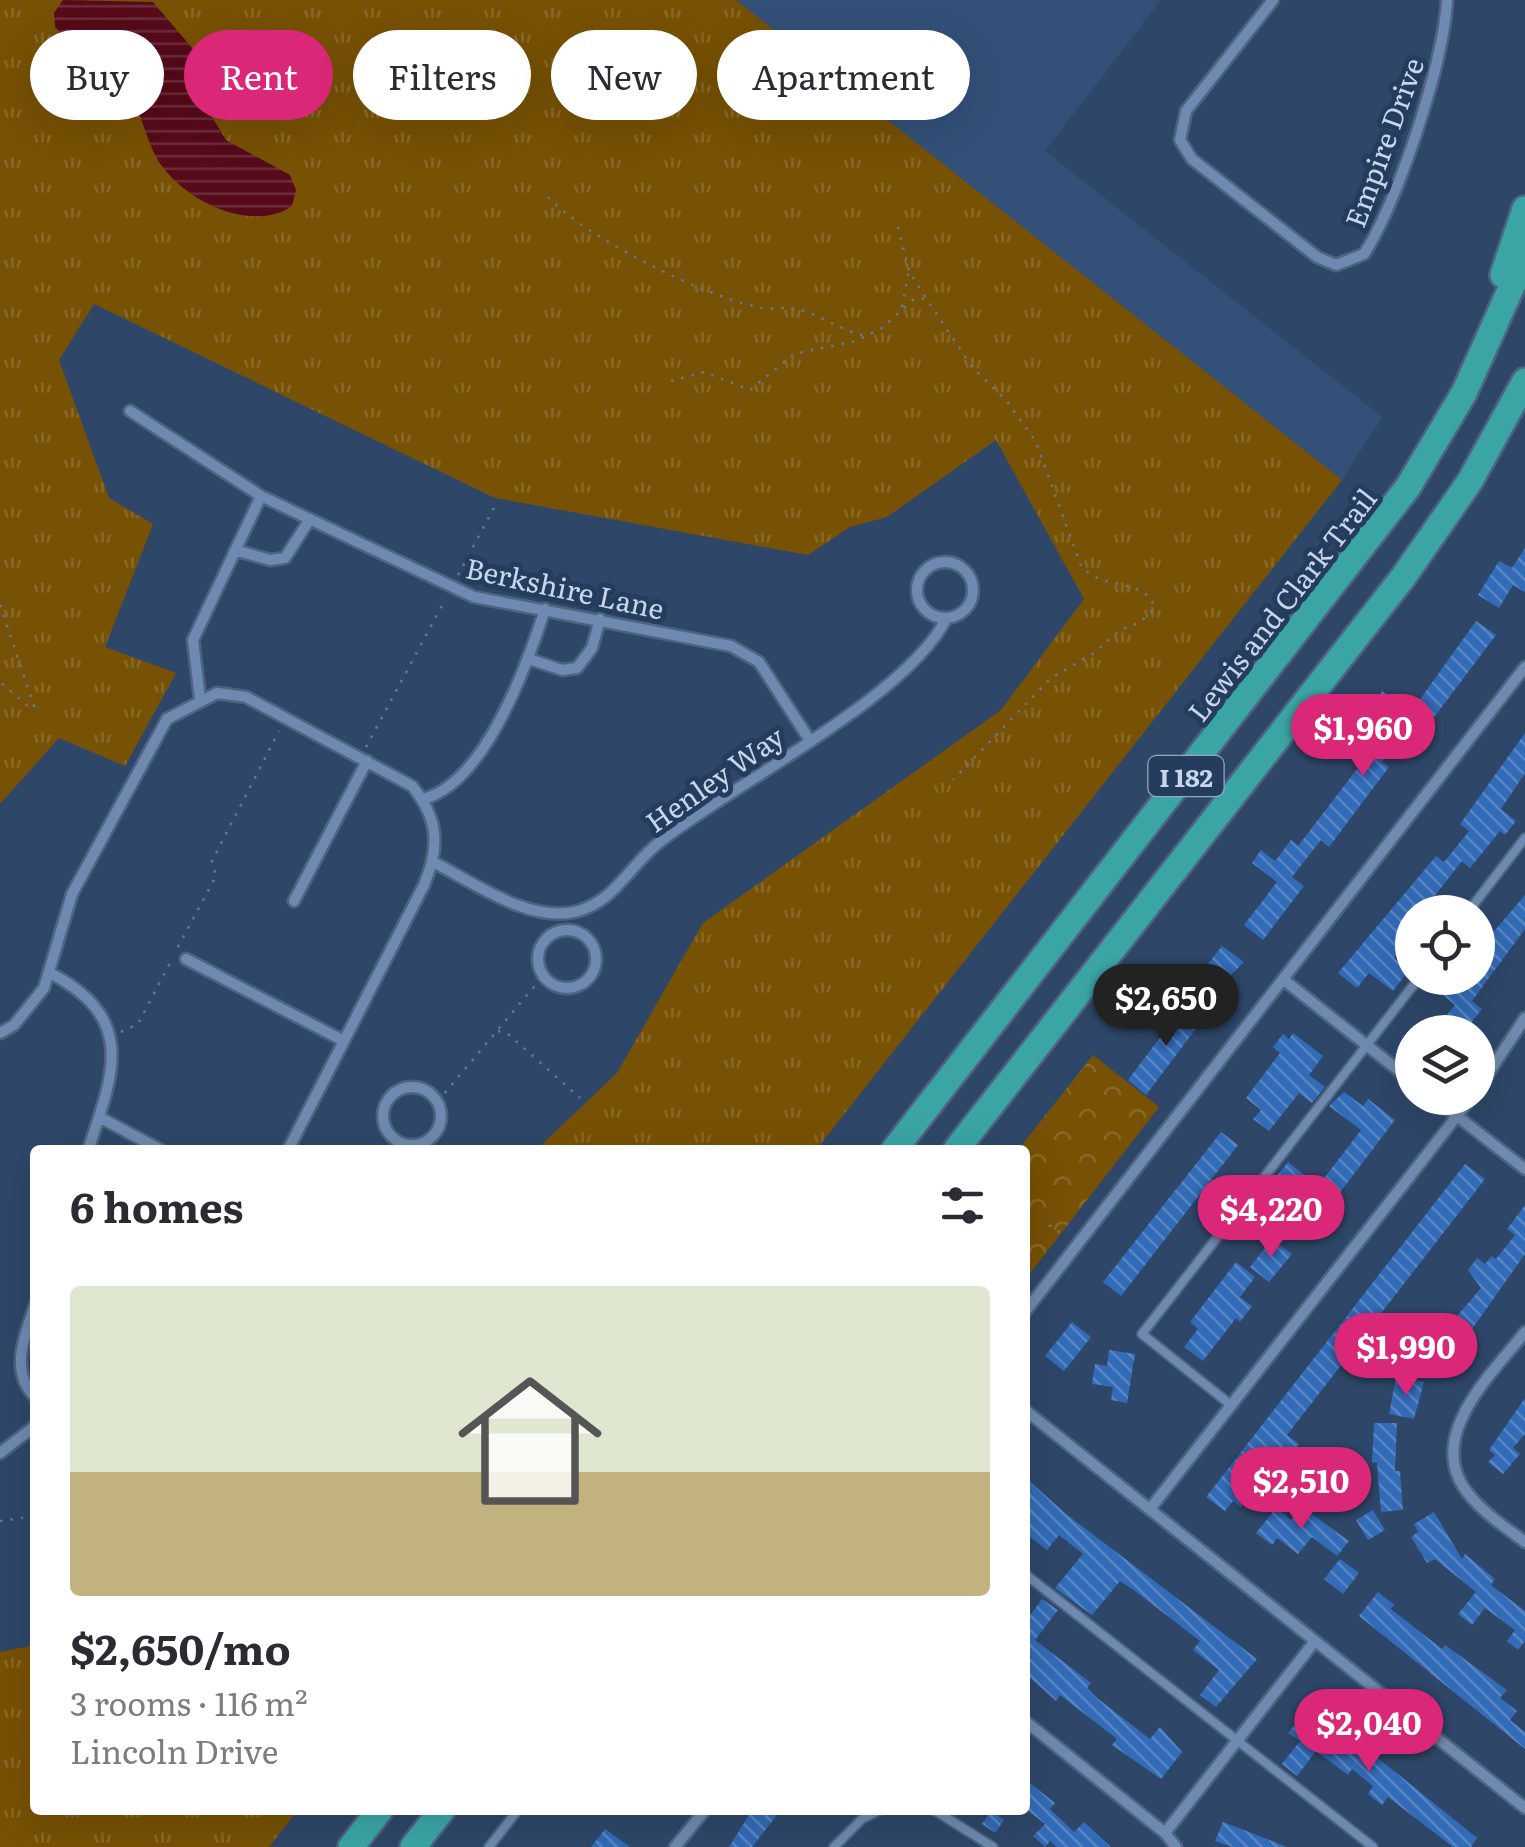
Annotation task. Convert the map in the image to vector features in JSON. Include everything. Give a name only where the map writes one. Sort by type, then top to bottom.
[{"type":"highway","points":[[1464,394],[1525,209]]},
{"type":"highway","name":"Lewis and Clark Trail","points":[[898,1145],[1408,487],[1464,394],[1525,257]]},
{"type":"highway","name":"I 182","points":[[960,1145],[1427,545],[1470,481],[1525,381]]},
{"type":"highway","points":[[351,1847],[376,1815]]},
{"type":"highway","points":[[413,1847],[438,1815]]},
{"type":"street","name":"Empire Drive","points":[[1273,0],[1186,110],[1180,140],[1192,159],[1317,257],[1336,264],[1364,254],[1392,200],[1445,36],[1447,0]]},
{"type":"street","name":"Berkshire Lane","points":[[130,411],[261,496],[451,588],[474,597],[692,636],[747,654],[759,662],[809,739]]},
{"type":"street","points":[[200,698],[193,640],[261,496]]},
{"type":"street","points":[[234,550],[270,560],[284,558],[310,520]]},
{"type":"street","points":[[946,562],[964,569],[973,585],[965,610],[946,618],[924,610],[916,593],[921,575],[946,562]]},
{"type":"street","points":[[423,800],[442,794],[465,774],[529,658],[545,609]]},
{"type":"street","name":"Henley Way","points":[[559,914],[583,909],[608,896],[660,842],[897,676],[936,640],[946,618]]},
{"type":"street","points":[[529,658],[562,670],[576,668],[592,648],[600,619]]},
{"type":"street","points":[[1030,1306],[1525,666]]},
{"type":"street","points":[[0,1033],[14,1026],[50,973],[60,925],[72,894],[167,718],[200,698],[233,693],[412,786],[423,800],[437,838],[434,862],[291,1145]]},
{"type":"street","points":[[294,901],[364,759]]},
{"type":"street","points":[[434,862],[508,900],[540,912],[559,914],[559,930],[539,949],[543,976],[568,988],[592,972],[592,944],[578,931],[559,930]]},
{"type":"street","points":[[186,959],[344,1041]]},
{"type":"street","points":[[50,973],[70,984],[103,1016],[115,1046],[90,1145]]},
{"type":"street","points":[[1284,980],[1395,1067]]},
{"type":"street","points":[[1495,1063],[1525,1018]]},
{"type":"street","points":[[400,1145],[384,1124],[389,1098],[414,1086],[438,1101],[438,1130],[423,1143],[412,1145]]},
{"type":"street","points":[[1150,1509],[1457,1116],[1525,1169]]},
{"type":"street","points":[[99,1117],[152,1145]]},
{"type":"street","points":[[30,1320],[20,1368],[30,1391]]},
{"type":"street","points":[[1525,1332],[1462,1416],[1454,1459],[1468,1494],[1525,1542]]},
{"type":"street","points":[[1030,1414],[1525,1808]]},
{"type":"street","points":[[0,1454],[30,1430]]},
{"type":"street","points":[[1165,1834],[1315,1641]]},
{"type":"street","points":[[1030,1725],[1176,1847]]},
{"type":"street","points":[[675,1847],[700,1815]]},
{"type":"lane","points":[[1481,895],[1525,838]]},
{"type":"lane","points":[[1231,1405],[1142,1334],[1405,995]]},
{"type":"lane","points":[[1030,1578],[1373,1847]]},
{"type":"lane","points":[[489,1847],[514,1815]]},
{"type":"lane","points":[[834,1847],[870,1815]]},
{"type":"lane","points":[[942,1815],[992,1847]]},
{"type":"path","points":[[548,197],[582,226],[706,290],[762,308],[796,309],[832,327],[867,336]]},
{"type":"path","points":[[898,227],[909,271],[926,298],[972,366],[1006,400],[1036,442],[1081,566],[1089,576],[1136,587],[1152,600],[1154,608],[1139,623],[1120,630],[1094,653],[1051,678],[953,780]]},
{"type":"path","points":[[902,308],[909,271]]},
{"type":"path","points":[[671,382],[704,372],[750,390],[794,354],[834,348],[867,336],[902,308],[926,298]]},
{"type":"path","points":[[364,759],[497,502]]},
{"type":"path","points":[[0,605],[19,674],[34,696],[34,706],[31,708],[0,682]]},
{"type":"path","points":[[111,1037],[138,1024],[216,876],[212,861],[286,718]]},
{"type":"path","points":[[438,1101],[543,976]]},
{"type":"path","points":[[497,1031],[508,1034],[580,1098]]},
{"type":"path","points":[[1049,1225],[1062,1235]]},
{"type":"path","points":[[0,1520],[30,1517]]},
{"type":"shaded area","points":[[63,0],[153,2],[184,38],[184,120],[214,120],[226,140],[290,175],[296,190],[292,206],[275,214],[236,214],[197,198],[165,171],[142,120],[164,120],[164,30],[58,30],[54,13]]},
{"type":"shaded area","points":[[736,0],[1161,0],[1045,151],[1382,417],[1342,480],[888,120],[970,120],[970,30],[774,30]]},
{"type":"green space","points":[[0,0],[736,0],[774,30],[717,30],[717,120],[888,120],[1342,480],[820,1145],[541,1145],[617,1073],[703,923],[1001,710],[1084,599],[996,440],[887,517],[850,527],[808,555],[495,498],[94,304],[59,360],[109,498],[153,524],[105,647],[176,673],[125,766],[59,738],[0,804]]},
{"type":"green space","points":[[1093,1055],[1159,1107],[1030,1274],[1030,1145],[1022,1145]]},
{"type":"green space","points":[[30,1646],[30,1815],[294,1815],[269,1847],[0,1847],[0,1652]]},
{"type":"building","points":[[1525,548],[1525,592],[1513,585],[1499,608],[1478,595],[1499,561],[1512,568]]},
{"type":"building","points":[[1476,621],[1496,635],[1420,736],[1409,727],[1382,762],[1389,767],[1329,847],[1321,840],[1292,877],[1304,886],[1263,940],[1244,925],[1277,882],[1252,863],[1261,850],[1275,861],[1291,840],[1298,846],[1380,739],[1374,735],[1390,713],[1374,702],[1382,691],[1411,712]]},
{"type":"building","points":[[1525,733],[1525,773],[1501,809],[1516,821],[1505,835],[1500,831],[1470,868],[1462,861],[1435,895],[1403,895],[1436,856],[1444,862],[1469,831],[1460,824]]},
{"type":"building","points":[[1525,895],[1525,929],[1495,970],[1495,930]]},
{"type":"building","points":[[1395,905],[1393,991],[1369,973],[1357,988],[1338,973]]},
{"type":"building","points":[[1222,946],[1244,962],[1218,988],[1200,974]]},
{"type":"building","points":[[1476,995],[1472,1001],[1482,1009],[1477,1015],[1447,1015],[1455,1005],[1444,996]]},
{"type":"building","points":[[1186,1003],[1204,1018],[1146,1095],[1128,1080]]},
{"type":"building","points":[[1293,1033],[1323,1056],[1309,1075],[1325,1087],[1312,1103],[1299,1093],[1269,1131],[1253,1119],[1261,1110],[1246,1098],[1280,1053],[1273,1047],[1283,1034],[1289,1039]]},
{"type":"building","points":[[1344,1092],[1363,1106],[1368,1099],[1395,1120],[1319,1220],[1312,1238],[1292,1229],[1304,1198],[1277,1176],[1288,1162],[1318,1186],[1361,1130],[1329,1106]]},
{"type":"building","points":[[1221,1132],[1238,1145],[1121,1296],[1103,1282]]},
{"type":"building","points":[[1465,1164],[1485,1179],[1287,1435],[1299,1444],[1290,1455],[1278,1446],[1249,1484],[1255,1488],[1241,1507],[1233,1501],[1225,1511],[1206,1497]]},
{"type":"building","points":[[1525,1205],[1525,1254],[1441,1373],[1421,1358],[1481,1288],[1468,1270],[1477,1258],[1485,1264],[1492,1256],[1496,1259],[1515,1235],[1507,1229]]},
{"type":"building","points":[[1272,1239],[1292,1254],[1269,1282],[1250,1267]]},
{"type":"building","points":[[1236,1262],[1255,1277],[1240,1297],[1252,1306],[1240,1322],[1236,1318],[1203,1361],[1184,1347],[1198,1329],[1190,1322]]},
{"type":"building","points":[[1072,1322],[1091,1337],[1064,1371],[1045,1356]]},
{"type":"building","points":[[1109,1350],[1135,1354],[1127,1403],[1111,1400],[1113,1387],[1092,1384],[1095,1364],[1107,1366]]},
{"type":"building","points":[[1396,1377],[1424,1382],[1414,1419],[1389,1414]]},
{"type":"building","points":[[1525,1398],[1525,1434],[1513,1448],[1520,1454],[1503,1474],[1488,1462],[1495,1455],[1489,1450]]},
{"type":"building","points":[[1374,1423],[1397,1423],[1395,1471],[1400,1471],[1403,1510],[1381,1512],[1377,1463],[1372,1462]]},
{"type":"building","points":[[1030,1482],[1066,1514],[1257,1659],[1216,1707],[1200,1695],[1219,1670],[1193,1650],[1200,1641],[1120,1581],[1092,1615],[1055,1588],[1083,1554],[1059,1535],[1047,1550],[1030,1537]]},
{"type":"building","points":[[1302,1507],[1349,1541],[1337,1556],[1312,1537],[1298,1554],[1277,1538],[1272,1545],[1256,1533],[1276,1508],[1291,1520]]},
{"type":"building","points":[[1373,1510],[1385,1530],[1368,1540],[1356,1520]]},
{"type":"building","points":[[1434,1512],[1462,1559],[1465,1554],[1495,1579],[1491,1585],[1525,1611],[1525,1641],[1518,1650],[1507,1641],[1515,1630],[1485,1608],[1472,1625],[1458,1614],[1476,1592],[1435,1559],[1427,1563],[1411,1537],[1418,1532],[1414,1524]]},
{"type":"building","points":[[1340,1559],[1359,1573],[1343,1594],[1324,1579]]},
{"type":"building","points":[[1378,1592],[1394,1605],[1391,1609],[1442,1649],[1445,1645],[1507,1690],[1500,1698],[1517,1711],[1510,1720],[1525,1732],[1525,1749],[1359,1616]]},
{"type":"building","points":[[1042,1599],[1058,1610],[1035,1640],[1091,1683],[1087,1688],[1097,1698],[1150,1739],[1160,1727],[1182,1752],[1161,1779],[1112,1745],[1117,1739],[1060,1695],[1056,1701],[1030,1678],[1030,1615]]},
{"type":"building","points":[[1311,1704],[1477,1838],[1471,1847],[1453,1847],[1388,1797],[1382,1805],[1368,1794],[1373,1786],[1352,1769],[1348,1775],[1316,1751],[1297,1776],[1282,1764],[1300,1741],[1288,1733]]},
{"type":"building","points":[[1030,1783],[1055,1803],[1050,1809],[1074,1832],[1084,1822],[1111,1847],[1057,1847],[1050,1841],[1045,1847],[1033,1836],[1045,1824],[1030,1812]]},
{"type":"building","points":[[749,1815],[777,1815],[752,1847],[729,1847]]},
{"type":"building","points":[[988,1815],[1004,1820],[995,1833],[982,1824]]},
{"type":"building","points":[[1223,1822],[1285,1847],[1232,1847],[1215,1841]]},
{"type":"building","points":[[605,1829],[630,1847],[591,1847]]}]
